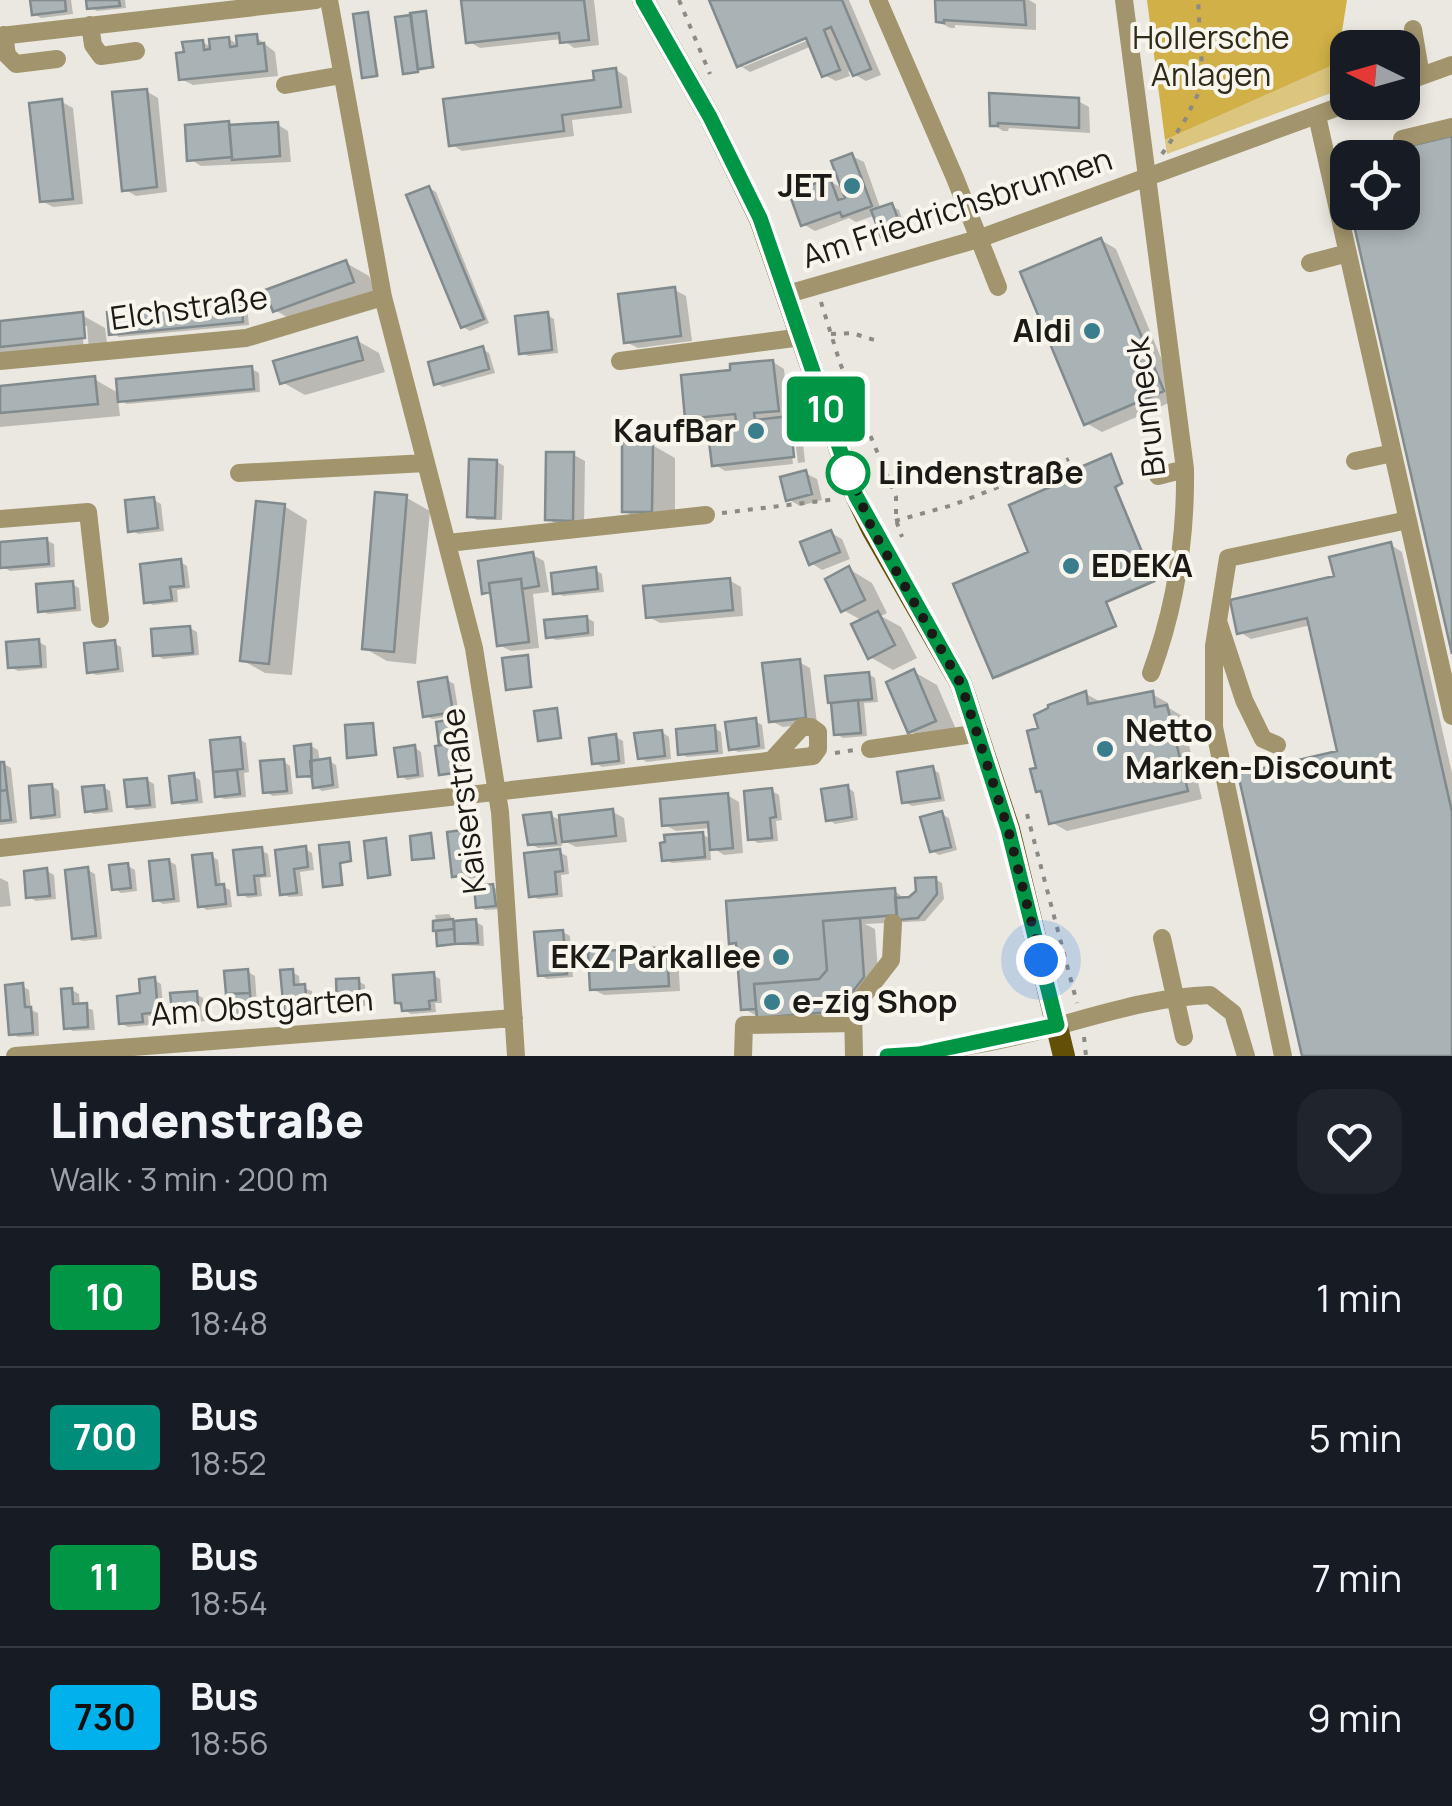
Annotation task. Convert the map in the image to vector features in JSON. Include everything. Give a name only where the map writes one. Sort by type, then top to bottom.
[{"type":"main road","points":[[643,0],[719,134],[760,218],[856,496],[961,684],[1008,829],[1064,1056]]},
{"type":"street","points":[[57,59],[16,64],[7,54],[2,36],[316,0]]},
{"type":"street","name":"Kaiserstraße","points":[[329,0],[383,297],[474,648],[500,812],[516,1056]]},
{"type":"street","points":[[878,0],[998,287]]},
{"type":"street","name":"Am Friedrichsbrunnen","points":[[1124,0],[1146,178]]},
{"type":"street","points":[[90,25],[93,45],[101,56],[136,51]]},
{"type":"street","points":[[1420,77],[1452,65]]},
{"type":"street","points":[[285,85],[342,75]]},
{"type":"street","name":"Am Friedrichsbrunnen","points":[[788,294],[978,239],[1330,111]]},
{"type":"street","points":[[1317,116],[1452,716]]},
{"type":"street","points":[[1402,139],[1452,127]]},
{"type":"street","name":"Brunneck","points":[[1146,178],[1185,469],[1186,515],[1168,629],[1152,673]]},
{"type":"street","points":[[1310,263],[1348,253]]},
{"type":"street","name":"Elchstraße","points":[[0,361],[246,338],[383,297]]},
{"type":"street","points":[[620,361],[802,337]]},
{"type":"street","points":[[1355,461],[1392,453]]},
{"type":"street","points":[[239,473],[426,463]]},
{"type":"street","points":[[1158,476],[1185,469]]},
{"type":"street","points":[[0,519],[88,512],[100,619]]},
{"type":"street","points":[[448,544],[706,516]]},
{"type":"street","points":[[1283,1056],[1214,727],[1214,646],[1228,558],[1408,520]]},
{"type":"street","points":[[1218,621],[1244,700],[1263,739],[1277,745]]},
{"type":"street","points":[[0,848],[495,791],[771,761],[813,756],[818,749],[818,732],[802,727],[771,761]]},
{"type":"street","points":[[870,749],[980,734]]},
{"type":"street","points":[[854,1056],[853,1009],[891,960],[892,923]]},
{"type":"street","points":[[1162,938],[1184,1037]]},
{"type":"street","points":[[887,1056],[919,1054],[1174,996],[1210,995],[1233,1013],[1246,1056]]},
{"type":"street","name":"Am Obstgarten","points":[[14,1056],[514,1018]]},
{"type":"street","points":[[743,1056],[744,1025],[854,1023]]},
{"type":"street","points":[[500,1056],[525,1056]]},
{"type":"path","points":[[1146,178],[1184,122],[1203,84],[1198,0]]},
{"type":"path","points":[[830,334],[852,333],[874,340]]},
{"type":"path","points":[[872,529],[953,506],[1070,458]]},
{"type":"path","points":[[706,516],[856,496]]},
{"type":"path","points":[[813,756],[870,749]]},
{"type":"shaded area","points":[[1330,66],[1330,93],[1167,154],[1165,140]]},
{"type":"green space","name":"Hollersche Anlagen","points":[[1147,0],[1347,0],[1342,30],[1330,30],[1330,66],[1165,140]]},
{"type":"building","points":[[30,0],[65,0],[66,11],[32,15]]},
{"type":"building","points":[[86,0],[119,0],[120,6],[87,9]]},
{"type":"building","points":[[461,0],[584,0],[589,40],[560,43],[559,33],[466,43]]},
{"type":"building","points":[[709,0],[842,0],[871,69],[853,76],[831,27],[824,30],[840,70],[822,77],[806,38],[737,67]]},
{"type":"building","points":[[935,0],[1024,0],[1026,25],[936,22]]},
{"type":"building","points":[[426,11],[433,67],[418,69],[410,13]]},
{"type":"building","points":[[368,12],[377,76],[362,78],[353,14]]},
{"type":"building","points":[[411,15],[418,72],[403,74],[395,17]]},
{"type":"building","points":[[257,34],[258,44],[264,43],[267,71],[179,80],[176,53],[184,52],[182,42],[203,40],[204,50],[210,49],[209,39],[229,37],[230,47],[237,46],[236,36]]},
{"type":"building","points":[[616,68],[621,107],[562,115],[564,131],[449,146],[443,99],[594,80],[593,71]]},
{"type":"building","points":[[147,89],[157,187],[122,191],[112,92]]},
{"type":"building","points":[[989,93],[1079,98],[1079,128],[998,123],[990,126]]},
{"type":"building","points":[[62,99],[73,199],[40,202],[29,103]]},
{"type":"building","points":[[229,121],[232,157],[187,161],[185,125]]},
{"type":"building","points":[[278,122],[280,156],[232,160],[229,125]]},
{"type":"building","points":[[1452,136],[1452,654],[1355,230],[1420,230],[1420,144]]},
{"type":"building","name":"JET","points":[[852,153],[872,206],[801,226],[789,193],[830,178],[838,200],[845,198],[831,161]]},
{"type":"building","points":[[429,186],[484,319],[461,328],[406,195]]},
{"type":"building","points":[[892,203],[902,229],[881,237],[871,210]]},
{"type":"building","name":"Aldi","points":[[1101,238],[1164,391],[1084,425],[1020,272]]},
{"type":"building","points":[[346,260],[354,282],[273,312],[265,290]]},
{"type":"building","points":[[675,287],[681,336],[624,343],[618,294]]},
{"type":"building","points":[[241,299],[243,322],[109,335],[107,312]]},
{"type":"building","points":[[83,312],[85,338],[0,347],[0,321]]},
{"type":"building","points":[[548,312],[552,350],[519,354],[515,316]]},
{"type":"building","points":[[357,337],[363,360],[280,384],[273,361]]},
{"type":"building","points":[[483,346],[489,369],[434,385],[428,362]]},
{"type":"building","points":[[773,360],[779,411],[754,413],[755,420],[790,416],[794,457],[712,466],[707,425],[736,421],[735,414],[685,419],[681,375]]},
{"type":"building","points":[[252,366],[254,389],[118,402],[116,379]]},
{"type":"building","points":[[95,376],[98,404],[0,413],[0,386]]},
{"type":"building","points":[[622,442],[653,443],[652,512],[622,512]]},
{"type":"building","points":[[546,452],[574,452],[573,521],[545,520]]},
{"type":"building","name":"EDEKA","points":[[1111,454],[1122,483],[1115,487],[1154,581],[1106,602],[1116,626],[993,678],[953,584],[1028,552],[1009,505],[1050,487],[1048,481]]},
{"type":"building","points":[[469,459],[497,460],[495,518],[467,517]]},
{"type":"building","points":[[806,470],[812,494],[786,501],[780,477]]},
{"type":"building","points":[[375,492],[407,495],[394,652],[362,649]]},
{"type":"building","points":[[154,497],[158,528],[128,532],[125,500]]},
{"type":"building","points":[[256,501],[285,504],[269,664],[240,661]]},
{"type":"building","points":[[831,530],[840,552],[809,565],[800,542]]},
{"type":"building","points":[[47,538],[49,564],[0,568],[0,542]]},
{"type":"building","points":[[1391,542],[1452,812],[1452,1056],[1302,1056],[1238,774],[1337,751],[1307,618],[1237,634],[1230,600],[1334,576],[1329,557]]},
{"type":"building","points":[[533,552],[539,586],[522,589],[521,579],[489,583],[490,592],[482,594],[478,561]]},
{"type":"building","points":[[181,559],[184,586],[170,587],[172,600],[144,603],[140,564]]},
{"type":"building","points":[[849,566],[865,600],[841,612],[825,579]]},
{"type":"building","points":[[596,567],[598,589],[553,594],[551,573]]},
{"type":"building","points":[[730,578],[733,610],[646,618],[643,586]]},
{"type":"building","points":[[521,579],[529,642],[497,646],[489,583]]},
{"type":"building","points":[[73,581],[75,608],[38,612],[36,584]]},
{"type":"building","points":[[878,611],[895,645],[868,659],[851,624]]},
{"type":"building","points":[[587,616],[588,633],[546,638],[544,620]]},
{"type":"building","points":[[190,626],[193,653],[153,656],[151,629]]},
{"type":"building","points":[[39,639],[41,666],[8,668],[6,642]]},
{"type":"building","points":[[115,640],[118,669],[87,673],[84,643]]},
{"type":"building","points":[[528,655],[531,687],[506,690],[502,658]]},
{"type":"building","points":[[800,659],[806,718],[769,722],[762,663]]},
{"type":"building","points":[[914,669],[936,721],[908,733],[886,682]]},
{"type":"building","points":[[869,672],[872,699],[828,703],[825,676]]},
{"type":"building","points":[[447,677],[453,712],[423,717],[418,682]]},
{"type":"building","name":"Netto Marken-Discount","points":[[1086,691],[1088,704],[1153,691],[1155,707],[1167,705],[1188,791],[1049,824],[1041,791],[1036,792],[1030,769],[1036,768],[1027,731],[1038,728],[1034,715],[1048,705]]},
{"type":"building","points":[[858,700],[861,733],[834,735],[831,703]]},
{"type":"building","points":[[557,708],[561,738],[538,741],[534,711]]},
{"type":"building","points":[[756,718],[759,746],[729,750],[725,722]]},
{"type":"building","points":[[453,719],[455,735],[446,736],[447,744],[439,745],[436,722]]},
{"type":"building","points":[[373,723],[376,755],[347,758],[345,725]]},
{"type":"building","points":[[715,725],[717,751],[678,755],[676,729]]},
{"type":"building","points":[[662,730],[665,756],[638,759],[634,733]]},
{"type":"building","points":[[616,734],[619,761],[592,764],[589,738]]},
{"type":"building","points":[[240,737],[243,769],[213,772],[210,740]]},
{"type":"building","points":[[458,743],[462,772],[439,775],[435,746]]},
{"type":"building","points":[[311,744],[312,776],[297,777],[294,746]]},
{"type":"building","points":[[415,745],[418,775],[398,777],[394,748]]},
{"type":"building","points":[[330,758],[333,785],[313,788],[310,761]]},
{"type":"building","points":[[284,759],[287,791],[263,793],[260,761]]},
{"type":"building","points":[[0,762],[4,762],[7,790],[0,791]]},
{"type":"building","points":[[933,766],[940,798],[902,803],[897,772]]},
{"type":"building","points":[[237,770],[240,794],[215,797],[213,772]]},
{"type":"building","points":[[194,773],[197,800],[172,803],[169,776]]},
{"type":"building","points":[[147,778],[150,805],[127,807],[124,780]]},
{"type":"building","points":[[52,784],[55,815],[31,818],[29,786]]},
{"type":"building","points":[[104,785],[107,809],[85,812],[82,787]]},
{"type":"building","points":[[848,785],[852,817],[826,821],[821,789]]},
{"type":"building","points":[[772,788],[776,817],[770,818],[772,838],[748,840],[744,791]]},
{"type":"building","points":[[7,790],[11,820],[0,821],[0,791]]},
{"type":"building","points":[[728,793],[733,848],[710,850],[708,822],[662,826],[660,799]]},
{"type":"building","points":[[613,809],[616,836],[562,842],[559,815]]},
{"type":"building","points":[[942,811],[951,847],[930,852],[920,817]]},
{"type":"building","points":[[551,812],[556,843],[528,845],[523,815]]},
{"type":"building","points":[[470,829],[475,874],[452,877],[447,832]]},
{"type":"building","points":[[703,832],[705,857],[662,861],[660,843],[665,842],[664,835]]},
{"type":"building","points":[[431,833],[434,858],[412,860],[410,836]]},
{"type":"building","points":[[386,838],[390,875],[368,878],[364,841]]},
{"type":"building","points":[[349,842],[351,861],[340,863],[342,885],[323,887],[319,845]]},
{"type":"building","points":[[306,846],[308,867],[294,869],[297,893],[280,895],[275,850]]},
{"type":"building","points":[[262,847],[265,875],[254,876],[256,894],[238,895],[233,850]]},
{"type":"building","points":[[560,849],[563,871],[555,872],[557,894],[529,897],[524,853]]},
{"type":"building","points":[[212,853],[216,885],[224,884],[226,904],[198,907],[192,855]]},
{"type":"building","points":[[169,859],[174,899],[153,901],[149,861]]},
{"type":"building","points":[[128,863],[131,888],[112,890],[109,865]]},
{"type":"building","points":[[88,867],[96,936],[72,939],[65,870]]},
{"type":"building","points":[[47,868],[50,896],[26,898],[24,871]]},
{"type":"building","points":[[936,877],[937,894],[918,918],[897,920],[895,898],[909,897],[916,891],[915,878]]},
{"type":"building","points":[[493,884],[496,906],[476,908],[474,886]]},
{"type":"building","name":"EKZ Parkallee","points":[[895,888],[897,915],[823,921],[827,970],[819,979],[754,984],[756,1009],[741,1010],[736,943],[729,944],[726,901]]},
{"type":"building","points":[[860,918],[864,977],[843,1004],[829,1005],[830,1012],[757,1018],[754,984],[819,979],[827,970],[823,921]]},
{"type":"building","points":[[453,919],[454,929],[433,931],[433,921]]},
{"type":"building","points":[[476,919],[478,943],[455,944],[454,921]]},
{"type":"building","points":[[454,929],[455,944],[437,946],[436,931]]},
{"type":"building","points":[[563,930],[567,974],[538,976],[534,932]]},
{"type":"building","points":[[667,947],[669,986],[590,990],[588,952]]},
{"type":"building","points":[[248,969],[250,993],[226,994],[224,971]]},
{"type":"building","points":[[293,969],[294,985],[305,984],[307,1010],[284,1012],[280,970]]},
{"type":"building","points":[[434,972],[436,1000],[429,1001],[430,1009],[402,1011],[401,1003],[395,1003],[393,975]]},
{"type":"building","points":[[155,977],[158,1012],[142,1014],[143,1022],[119,1024],[117,996],[140,993],[139,979]]},
{"type":"building","points":[[359,978],[360,1003],[337,1005],[336,979]]},
{"type":"building","points":[[23,983],[25,1007],[31,1007],[33,1033],[9,1035],[5,985]]},
{"type":"building","points":[[72,988],[73,1004],[87,1003],[88,1027],[64,1029],[61,989]]},
{"type":"building","points":[[197,991],[199,1019],[173,1021],[170,993]]},
{"type":"building","points":[[250,993],[252,1016],[228,1018],[226,994]]},
{"type":"bus line","name":"10","points":[[643,0],[710,117],[760,218],[856,496],[961,684],[1008,829],[1057,1025],[919,1054],[887,1056]]},
{"type":"place","name":"JET","points":[[852,186]]},
{"type":"place","name":"Aldi","points":[[1092,331]]},
{"type":"place","name":"KaufBar","points":[[756,431]]},
{"type":"place","name":"Lindenstraße","points":[[848,473]]},
{"type":"place","name":"EDEKA","points":[[1071,566]]},
{"type":"place","name":"Netto Marken-Discount","points":[[1105,749]]},
{"type":"place","name":"EKZ Parkallee","points":[[781,957]]},
{"type":"place","name":"e-zig Shop","points":[[772,1002]]},
{"type":"route","points":[[848,473],[846,465],[872,529],[961,684],[1008,829],[1041,960]]}]
